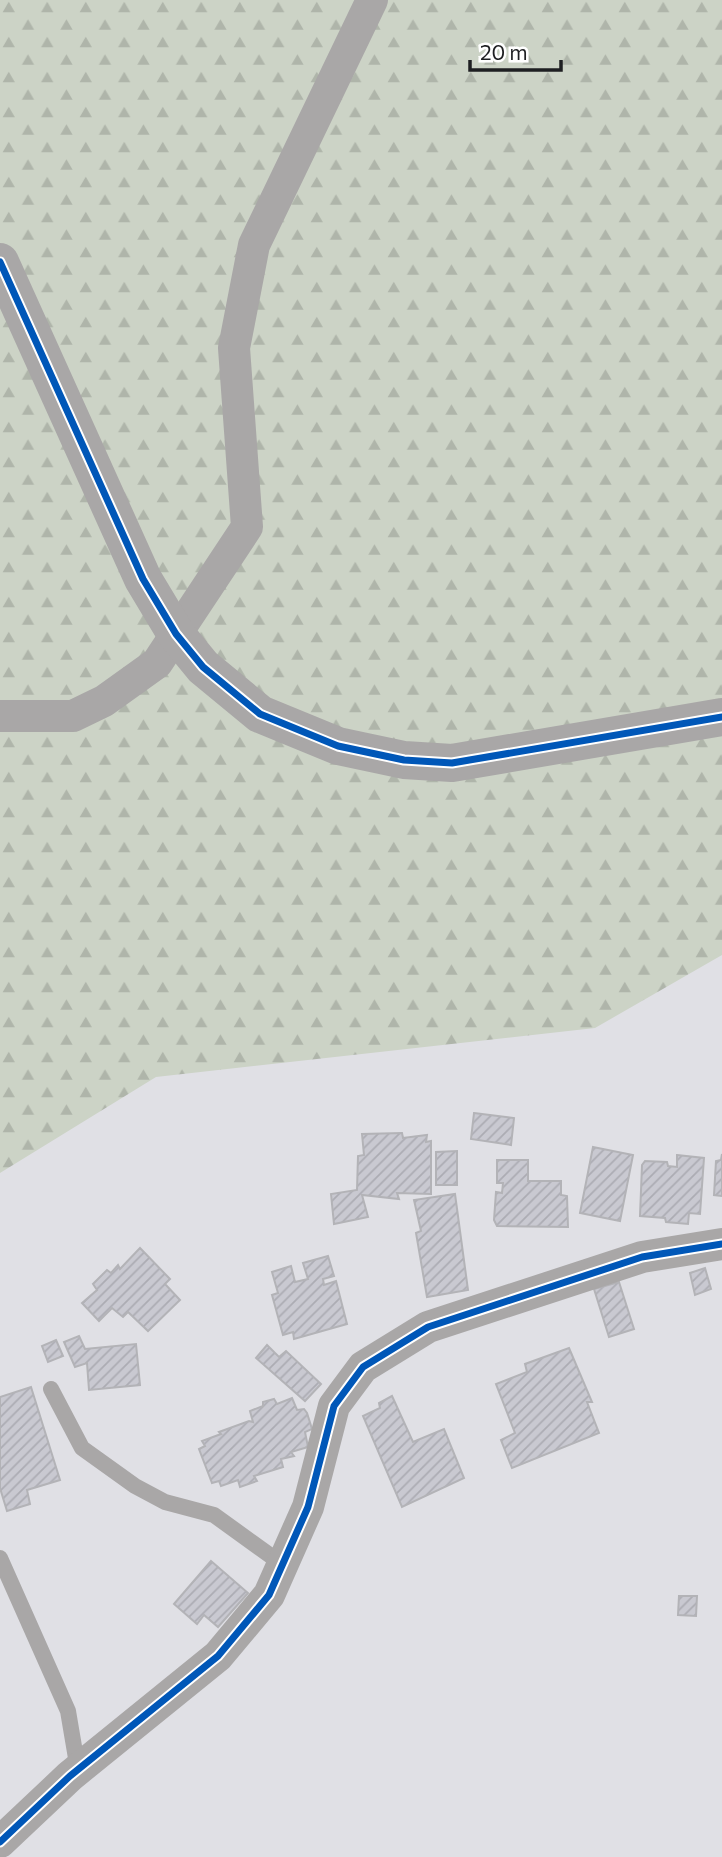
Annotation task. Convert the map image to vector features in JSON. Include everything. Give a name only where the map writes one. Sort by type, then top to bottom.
[{"type":"street","points":[[0,716],[74,716],[104,701],[157,663],[247,527],[234,348],[254,245],[372,0]]},
{"type":"street","points":[[0,262],[143,579],[176,634],[203,667],[260,714],[338,746],[404,760],[452,763],[722,717]]},
{"type":"street","points":[[0,1842],[78,1770],[218,1656],[269,1595],[308,1507],[334,1406],[363,1367],[428,1327],[642,1257],[722,1244]]},
{"type":"lane","points":[[51,1389],[82,1448],[135,1486],[165,1502],[214,1515],[282,1564]]},
{"type":"lane","points":[[0,1558],[68,1711],[78,1770]]},
{"type":"green space","points":[[0,0],[722,0],[722,955],[595,1028],[156,1077],[0,1173]]},
{"type":"building","points":[[474,1113],[514,1118],[511,1145],[471,1139]]},
{"type":"building","points":[[402,1133],[403,1138],[427,1135],[426,1142],[431,1141],[431,1194],[397,1193],[399,1199],[362,1195],[368,1217],[334,1224],[331,1194],[357,1190],[358,1156],[364,1155],[362,1134]]},
{"type":"building","points":[[593,1147],[633,1155],[620,1221],[580,1213]]},
{"type":"building","points":[[457,1151],[457,1185],[436,1185],[436,1152]]},
{"type":"building","points":[[722,1154],[722,1196],[714,1195],[716,1161],[721,1160]]},
{"type":"building","points":[[677,1155],[704,1158],[700,1214],[689,1213],[688,1224],[666,1222],[665,1218],[640,1216],[642,1165],[645,1161],[667,1162],[668,1166],[677,1167]]},
{"type":"building","points":[[497,1160],[528,1160],[528,1181],[561,1181],[561,1195],[567,1196],[568,1227],[497,1226],[494,1220],[496,1192],[502,1193],[503,1183],[497,1183]]},
{"type":"building","points":[[455,1194],[468,1290],[427,1297],[416,1233],[421,1231],[414,1200]]},
{"type":"building","points":[[140,1248],[170,1279],[165,1284],[180,1300],[148,1331],[128,1312],[123,1317],[112,1308],[99,1321],[82,1303],[97,1290],[93,1284],[107,1270],[111,1273],[118,1265],[120,1269]]},
{"type":"building","points":[[328,1256],[334,1276],[323,1279],[324,1285],[336,1281],[347,1324],[294,1339],[293,1332],[283,1335],[272,1295],[278,1293],[272,1272],[291,1266],[295,1282],[308,1279],[303,1263]]},
{"type":"building","points":[[705,1268],[711,1289],[695,1295],[690,1273]]},
{"type":"building","points":[[619,1282],[634,1329],[609,1337],[594,1289]]},
{"type":"building","points":[[79,1336],[85,1349],[136,1344],[140,1385],[89,1390],[87,1363],[75,1367],[64,1342]]},
{"type":"building","points":[[56,1340],[63,1356],[48,1362],[42,1346]]},
{"type":"building","points":[[267,1345],[279,1357],[286,1351],[321,1384],[305,1401],[256,1358]]},
{"type":"building","points":[[569,1348],[592,1402],[587,1402],[599,1433],[512,1468],[501,1440],[515,1433],[496,1384],[527,1372],[525,1364]]},
{"type":"building","points":[[31,1387],[60,1480],[27,1490],[30,1504],[7,1511],[0,1488],[0,1397]]},
{"type":"building","points":[[392,1396],[413,1442],[444,1429],[464,1478],[402,1507],[363,1416],[380,1408],[379,1403]]},
{"type":"building","points":[[292,1398],[297,1410],[304,1409],[307,1413],[312,1429],[305,1432],[308,1447],[291,1452],[294,1456],[281,1459],[283,1467],[254,1476],[257,1481],[240,1487],[238,1480],[221,1486],[219,1481],[212,1483],[199,1449],[205,1446],[202,1441],[221,1434],[219,1432],[253,1422],[250,1411],[263,1406],[263,1402],[274,1399],[277,1404]]},
{"type":"building","points":[[211,1561],[248,1593],[218,1627],[204,1615],[197,1624],[174,1604]]},
{"type":"building","points":[[679,1596],[697,1596],[696,1616],[678,1615]]},
{"type":"cycle path","points":[[0,262],[143,579],[176,634],[203,667],[260,714],[338,746],[404,760],[452,763],[722,717]]},
{"type":"cycle path","points":[[0,1842],[70,1776],[218,1656],[269,1595],[308,1507],[334,1406],[363,1367],[428,1327],[642,1257],[722,1244]]}]
